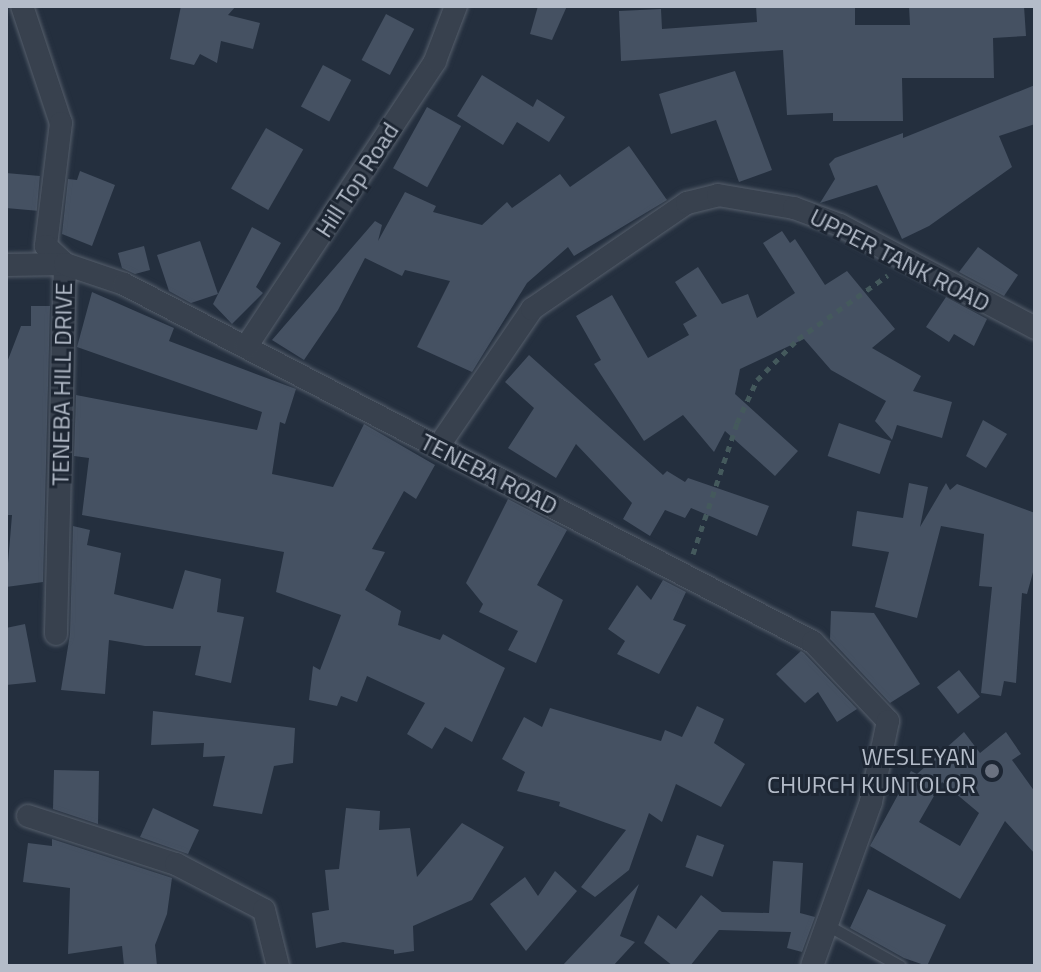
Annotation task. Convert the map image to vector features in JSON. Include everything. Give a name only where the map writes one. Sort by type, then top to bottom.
[{"type":"street","name":"TENEBA HILL DRIVE","points":[[22,6],[61,123],[46,246],[65,264],[56,634]]},
{"type":"street","name":"Hill Top Road","points":[[246,347],[435,61],[456,6]]},
{"type":"street","name":"UPPER TANK ROAD","points":[[438,447],[532,309],[687,203],[718,195],[746,196],[794,208],[909,262],[1035,328]]},
{"type":"street","name":"TENEBA ROAD","points":[[6,265],[65,264],[124,284],[813,642],[888,721],[871,802],[827,925]]},
{"type":"street","points":[[28,816],[176,864],[264,910],[278,966]]},
{"type":"street","points":[[812,966],[827,925]]},
{"type":"lane","points":[[827,925],[900,966]]},
{"type":"path","points":[[685,575],[737,423],[757,380],[798,339],[909,262]]},
{"type":"building","points":[[181,6],[236,6],[228,15],[260,23],[253,49],[221,41],[217,63],[200,54],[194,65],[170,59]]},
{"type":"building","points":[[538,6],[567,6],[552,40],[530,34]]},
{"type":"building","points":[[756,6],[855,6],[855,25],[910,25],[909,6],[1024,6],[1026,36],[993,38],[994,78],[902,78],[903,121],[833,121],[833,113],[787,115],[783,50],[621,61],[619,11],[661,9],[662,29],[757,22]]},
{"type":"building","points":[[386,14],[414,29],[390,75],[362,60]]},
{"type":"building","points":[[323,65],[351,80],[329,122],[301,106]]},
{"type":"building","points":[[735,71],[772,170],[739,182],[716,120],[671,134],[659,94]]},
{"type":"building","points":[[482,75],[533,107],[537,99],[565,117],[549,142],[517,122],[503,145],[457,116]]},
{"type":"building","points":[[1035,85],[1035,124],[999,136],[1012,167],[929,226],[902,239],[877,185],[820,203],[835,179],[829,164],[835,158],[903,133],[903,138]]},
{"type":"building","points":[[427,107],[461,126],[427,187],[393,168]]},
{"type":"building","points":[[266,128],[303,150],[268,210],[231,189]]},
{"type":"building","points":[[629,146],[667,200],[574,256],[568,247],[527,283],[472,372],[417,347],[450,281],[405,270],[402,276],[365,258],[338,310],[304,360],[272,340],[375,221],[382,225],[378,241],[405,192],[436,206],[433,212],[482,225],[507,202],[512,208],[560,174],[570,187]]},
{"type":"building","points":[[80,171],[115,185],[92,246],[62,234],[68,179],[77,180]]},
{"type":"building","points":[[6,173],[40,176],[37,211],[6,208]]},
{"type":"building","points":[[252,227],[281,243],[256,287],[263,293],[232,324],[213,304]]},
{"type":"building","points":[[782,231],[790,243],[795,239],[825,285],[847,271],[895,329],[872,348],[921,376],[913,391],[952,402],[942,438],[897,425],[892,440],[875,421],[886,401],[831,370],[804,339],[740,369],[735,394],[798,451],[775,476],[725,431],[714,452],[683,415],[644,441],[594,364],[601,360],[576,316],[612,295],[648,358],[689,335],[683,324],[697,316],[675,282],[698,267],[722,304],[748,294],[757,318],[795,293],[763,243]]},
{"type":"building","points":[[200,241],[218,294],[191,303],[169,291],[157,255]]},
{"type":"building","points":[[144,246],[150,270],[135,274],[122,268],[118,253]]},
{"type":"building","points":[[978,247],[1018,275],[1004,296],[959,272]]},
{"type":"building","points":[[92,292],[174,328],[169,341],[296,389],[285,424],[280,422],[272,474],[333,487],[364,424],[435,465],[416,499],[404,491],[372,549],[385,552],[365,590],[401,611],[398,625],[440,640],[443,634],[505,668],[472,742],[445,727],[432,749],[407,734],[425,703],[367,676],[357,702],[341,696],[337,706],[309,700],[313,666],[320,670],[341,615],[276,592],[284,552],[82,515],[89,458],[74,456],[76,395],[257,430],[262,412],[77,347]]},
{"type":"building","points":[[946,297],[987,319],[974,346],[954,334],[949,342],[926,327]]},
{"type":"building","points":[[31,306],[50,306],[43,582],[6,587],[12,515],[6,515],[6,365],[21,326],[31,326]]},
{"type":"building","points":[[529,355],[663,475],[667,471],[685,482],[688,478],[769,506],[757,536],[691,508],[685,518],[665,510],[650,536],[623,519],[632,503],[576,444],[556,478],[508,448],[534,408],[505,382]]},
{"type":"building","points":[[983,420],[1007,434],[986,468],[966,456]]},
{"type":"building","points":[[839,423],[891,441],[880,474],[828,456]]},
{"type":"building","points":[[909,483],[928,487],[920,527],[946,483],[950,490],[957,484],[1035,513],[1035,565],[1027,594],[1022,593],[1016,683],[1004,681],[1001,696],[981,693],[992,587],[979,586],[984,534],[941,526],[917,618],[875,607],[889,552],[852,546],[857,511],[903,518]]},
{"type":"building","points":[[508,499],[567,530],[537,585],[563,600],[536,663],[508,650],[518,631],[479,612],[483,604],[466,583]]},
{"type":"building","points":[[73,526],[90,530],[87,545],[121,553],[114,594],[173,609],[185,570],[221,579],[217,612],[244,617],[231,683],[195,675],[201,646],[145,646],[109,640],[105,694],[61,690],[70,634]]},
{"type":"building","points":[[663,580],[686,592],[673,620],[686,625],[659,674],[617,654],[625,641],[608,629],[637,585],[651,600]]},
{"type":"building","points":[[831,611],[874,613],[920,684],[890,703],[830,639]]},
{"type":"building","points":[[25,624],[36,682],[6,685],[6,628]]},
{"type":"building","points":[[801,651],[857,709],[837,722],[818,692],[805,703],[776,674]]},
{"type":"building","points":[[959,670],[980,697],[958,714],[937,687]]},
{"type":"building","points":[[697,706],[724,719],[714,743],[745,764],[721,807],[676,784],[662,822],[649,813],[629,870],[595,897],[581,887],[626,830],[559,806],[560,802],[517,791],[525,772],[502,759],[524,717],[542,727],[550,708],[661,741],[665,730],[682,737]]},
{"type":"building","points":[[153,711],[295,728],[293,763],[274,766],[262,814],[213,806],[225,756],[203,757],[204,743],[151,745]]},
{"type":"building","points":[[964,732],[980,753],[1006,732],[1021,754],[1012,760],[1035,792],[1035,854],[1005,821],[960,899],[870,846],[911,771],[917,774]],"holes":[[[942,782],[979,813],[960,846],[919,822]]]},
{"type":"building","points":[[54,770],[99,771],[98,824],[53,809]]},
{"type":"building","points":[[153,808],[199,830],[188,854],[140,837]]},
{"type":"building","points":[[346,808],[380,811],[379,830],[410,828],[417,877],[462,823],[504,847],[472,900],[413,926],[414,951],[394,954],[394,950],[343,942],[316,948],[312,913],[329,910],[325,870],[339,869]]},
{"type":"building","points":[[697,835],[724,845],[713,877],[685,867]]},
{"type":"building","points":[[52,839],[172,878],[167,914],[155,945],[157,966],[124,966],[122,946],[68,954],[70,888],[23,882],[28,843],[52,846]]},
{"type":"building","points":[[773,861],[803,863],[800,913],[815,917],[802,952],[787,948],[791,932],[719,930],[690,966],[673,966],[644,943],[658,915],[676,929],[701,895],[722,912],[769,913]]},
{"type":"building","points":[[555,871],[577,891],[526,951],[490,904],[525,877],[538,896]]},
{"type":"building","points":[[639,884],[620,936],[635,942],[613,966],[562,966]]},
{"type":"building","points":[[868,889],[946,925],[927,966],[904,958],[850,928]]},
{"type":"place","name":"WESLEYAN CHURCH KUNTOLOR","points":[[992,771]]}]
